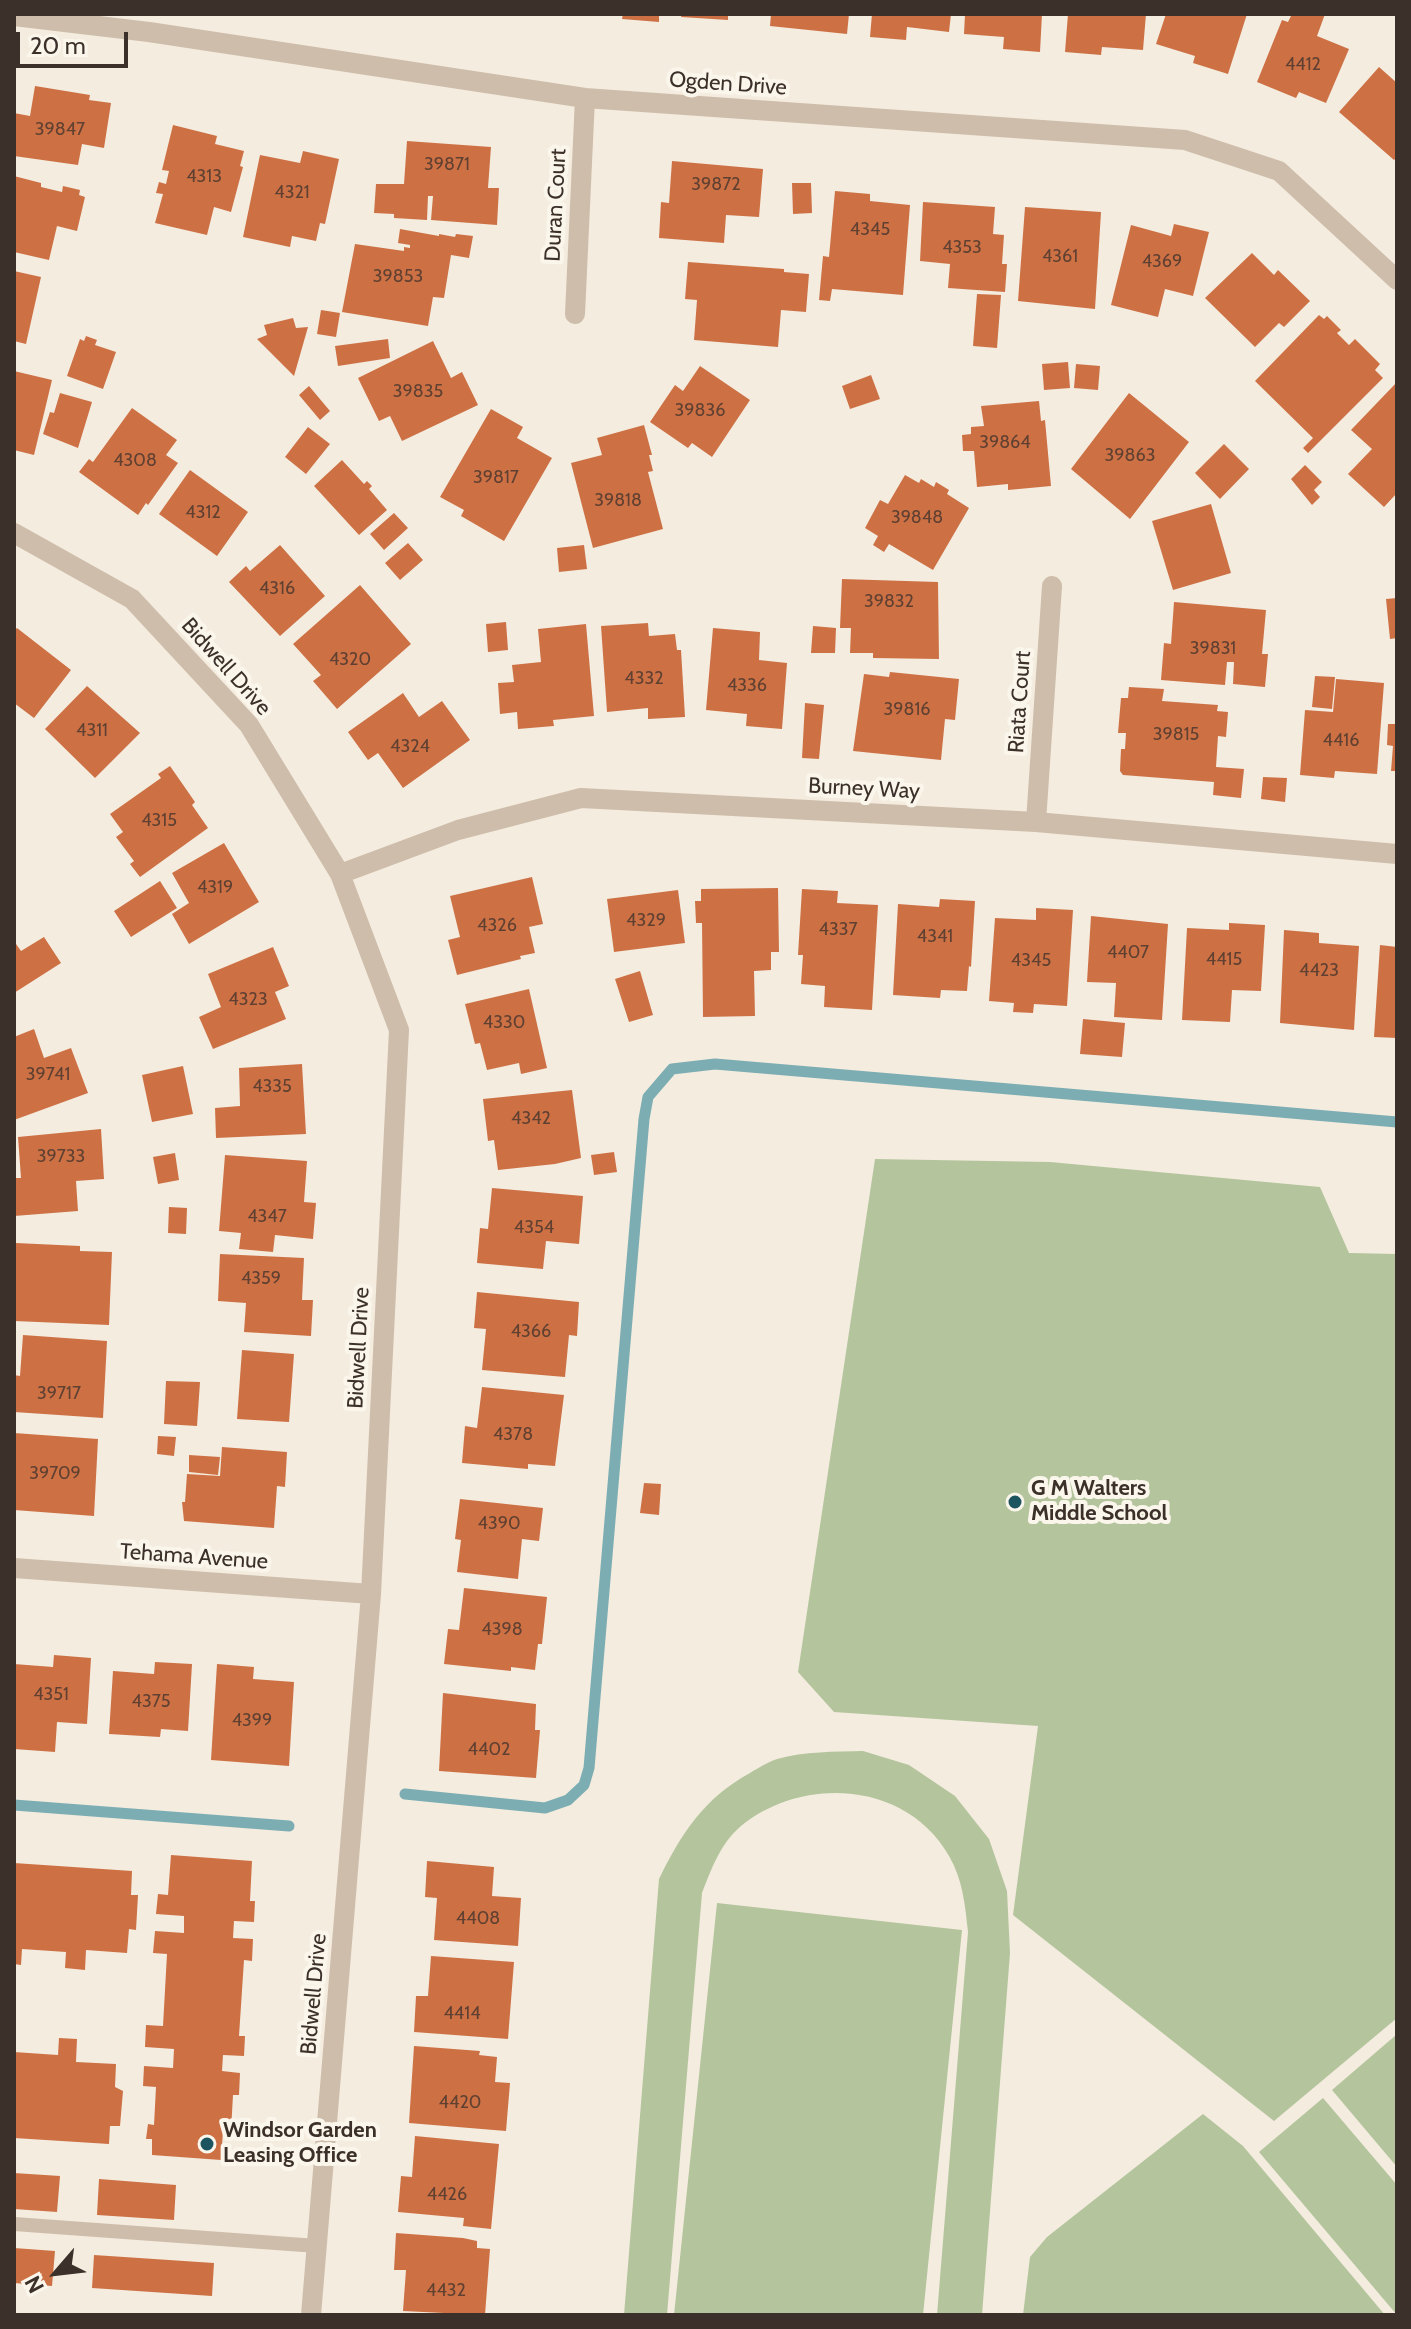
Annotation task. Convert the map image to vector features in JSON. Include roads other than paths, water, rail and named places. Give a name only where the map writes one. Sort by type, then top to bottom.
[{"type":"street","name":"Ogden Drive","points":[[14,16],[149,32],[585,98],[1185,140],[1279,171],[1397,280]]},
{"type":"street","name":"Duran Court","points":[[575,314],[585,98]]},
{"type":"street","name":"Bidwell Drive","points":[[14,533],[132,599],[249,725],[340,874],[399,1030],[371,1594],[311,2315]]},
{"type":"street","name":"Riata Court","points":[[1036,822],[1052,586]]},
{"type":"street","name":"Burney Way","points":[[340,874],[458,830],[581,798],[1036,822],[1397,854]]},
{"type":"street","name":"Tehama Avenue","points":[[14,1568],[371,1594]]},
{"type":"lane","points":[[14,2224],[317,2246]]},
{"type":"waterway","points":[[405,1794],[545,1808],[568,1800],[584,1785],[589,1768],[644,1119],[648,1097],[672,1069],[715,1064],[1397,1122]]},
{"type":"waterway","points":[[14,1805],[289,1826]]},
{"type":"place","name":"G M Walters Middle School","points":[[1015,1502]]},
{"type":"place","name":"Windsor Garden Leasing Office","points":[[207,2144]]}]
